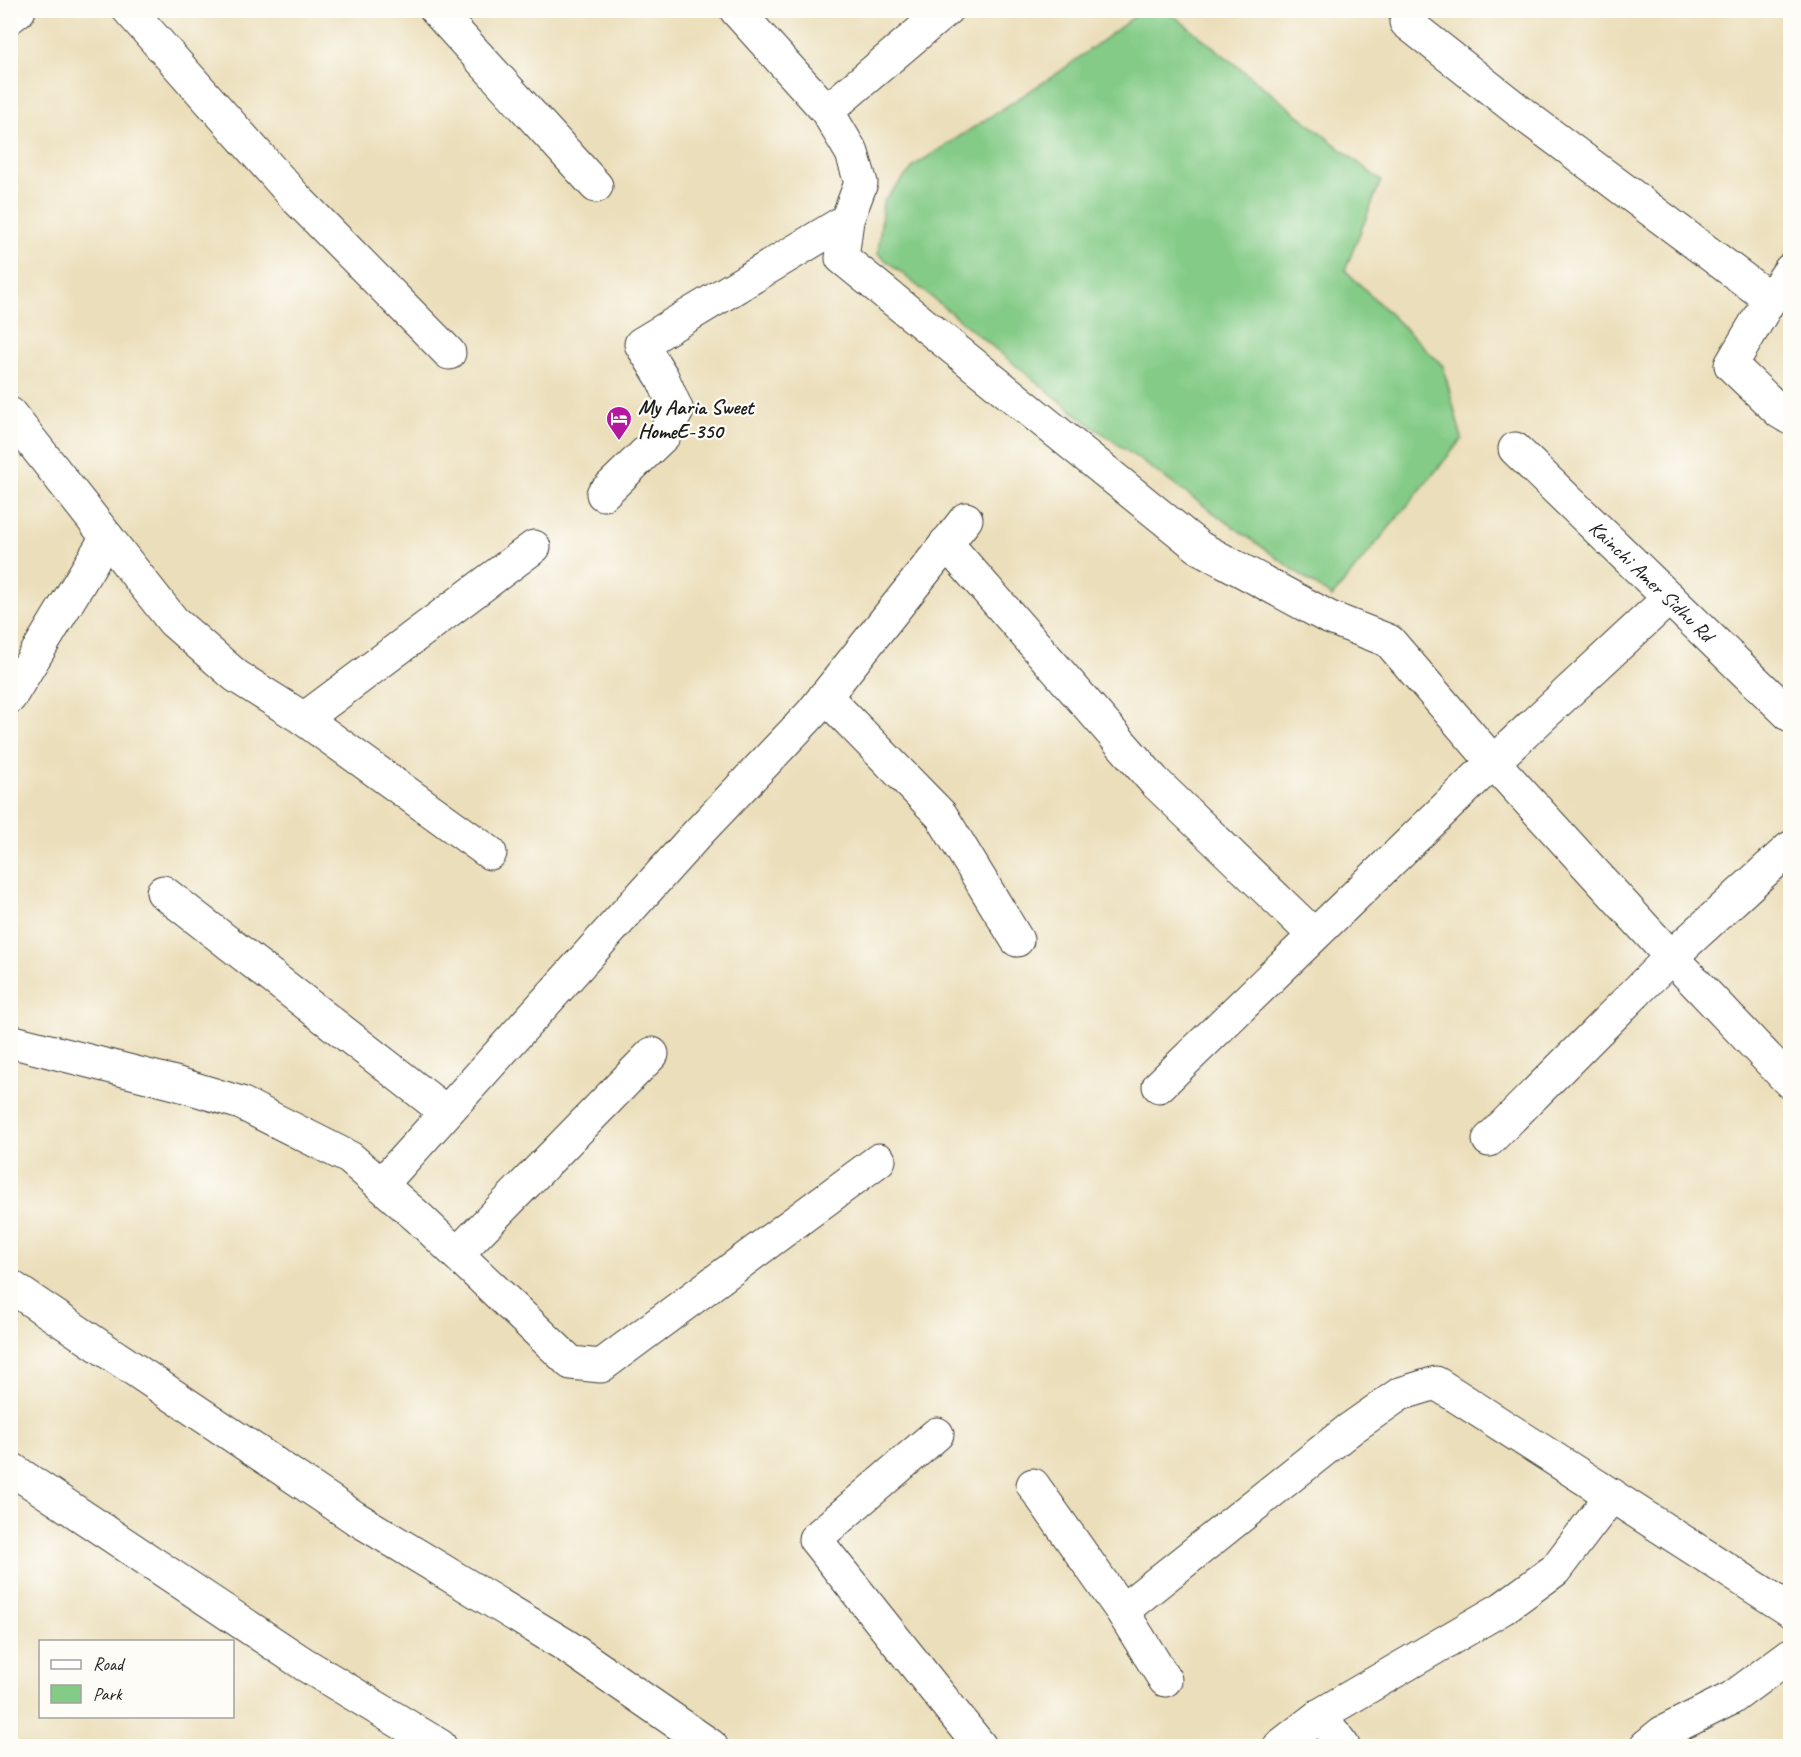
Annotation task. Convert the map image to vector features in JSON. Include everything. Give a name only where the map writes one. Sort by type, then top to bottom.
[{"type":"street","points":[[10,17],[19,10]]},
{"type":"street","points":[[129,10],[296,198],[449,353]]},
{"type":"street","points":[[436,10],[596,186]]},
{"type":"street","points":[[736,10],[827,111],[852,153],[861,183],[848,220],[842,258],[1200,548],[1328,617],[1389,641],[1493,762],[1671,957],[1791,1083]]},
{"type":"street","points":[[827,111],[946,10]]},
{"type":"street","points":[[1402,14],[1770,299]]},
{"type":"street","points":[[603,494],[664,435],[677,411],[662,377],[641,344],[848,220]]},
{"type":"street","points":[[1791,270],[1770,299],[1731,366],[1780,412],[1791,418]]},
{"type":"street","points":[[10,414],[173,621],[236,676],[304,719],[490,853]]},
{"type":"street","name":"Kainchi Amer Sidhu Rd","points":[[1515,448],[1791,715]]},
{"type":"street","points":[[381,1185],[697,834],[825,696],[956,531],[1154,781],[1314,935]]},
{"type":"street","points":[[10,697],[107,537]]},
{"type":"street","points":[[304,719],[534,547]]},
{"type":"street","points":[[1159,1086],[1493,762],[1669,598]]},
{"type":"street","points":[[825,696],[941,815],[1017,940]]},
{"type":"street","points":[[1489,1140],[1671,957],[1791,848]]},
{"type":"street","points":[[163,892],[446,1112]]},
{"type":"street","points":[[10,1041],[241,1102],[350,1158],[457,1254],[571,1362],[601,1366],[879,1160]]},
{"type":"street","points":[[457,1254],[652,1054]]},
{"type":"street","points":[[10,1286],[354,1516],[565,1645],[711,1746]]},
{"type":"street","points":[[1122,1611],[1350,1429],[1400,1394],[1436,1383],[1791,1610]]},
{"type":"street","points":[[937,1434],[815,1539],[980,1746]]},
{"type":"street","points":[[10,1468],[304,1664],[440,1746]]},
{"type":"street","points":[[1033,1485],[1122,1611],[1165,1680]]},
{"type":"street","points":[[1280,1746],[1320,1715],[1503,1608],[1555,1570],[1612,1495]]},
{"type":"street","points":[[1660,1742],[1732,1698],[1791,1655]]},
{"type":"street","points":[[1320,1715],[1343,1746]]},
{"type":"green space","points":[[1142,11],[1168,11],[1381,181],[1345,270],[1443,366],[1462,439],[1332,597],[1085,421],[878,254],[883,202],[915,165],[1058,73]]},
{"type":"place","name":"My Aaria Sweet HomeE-350","points":[[619,442]]}]
